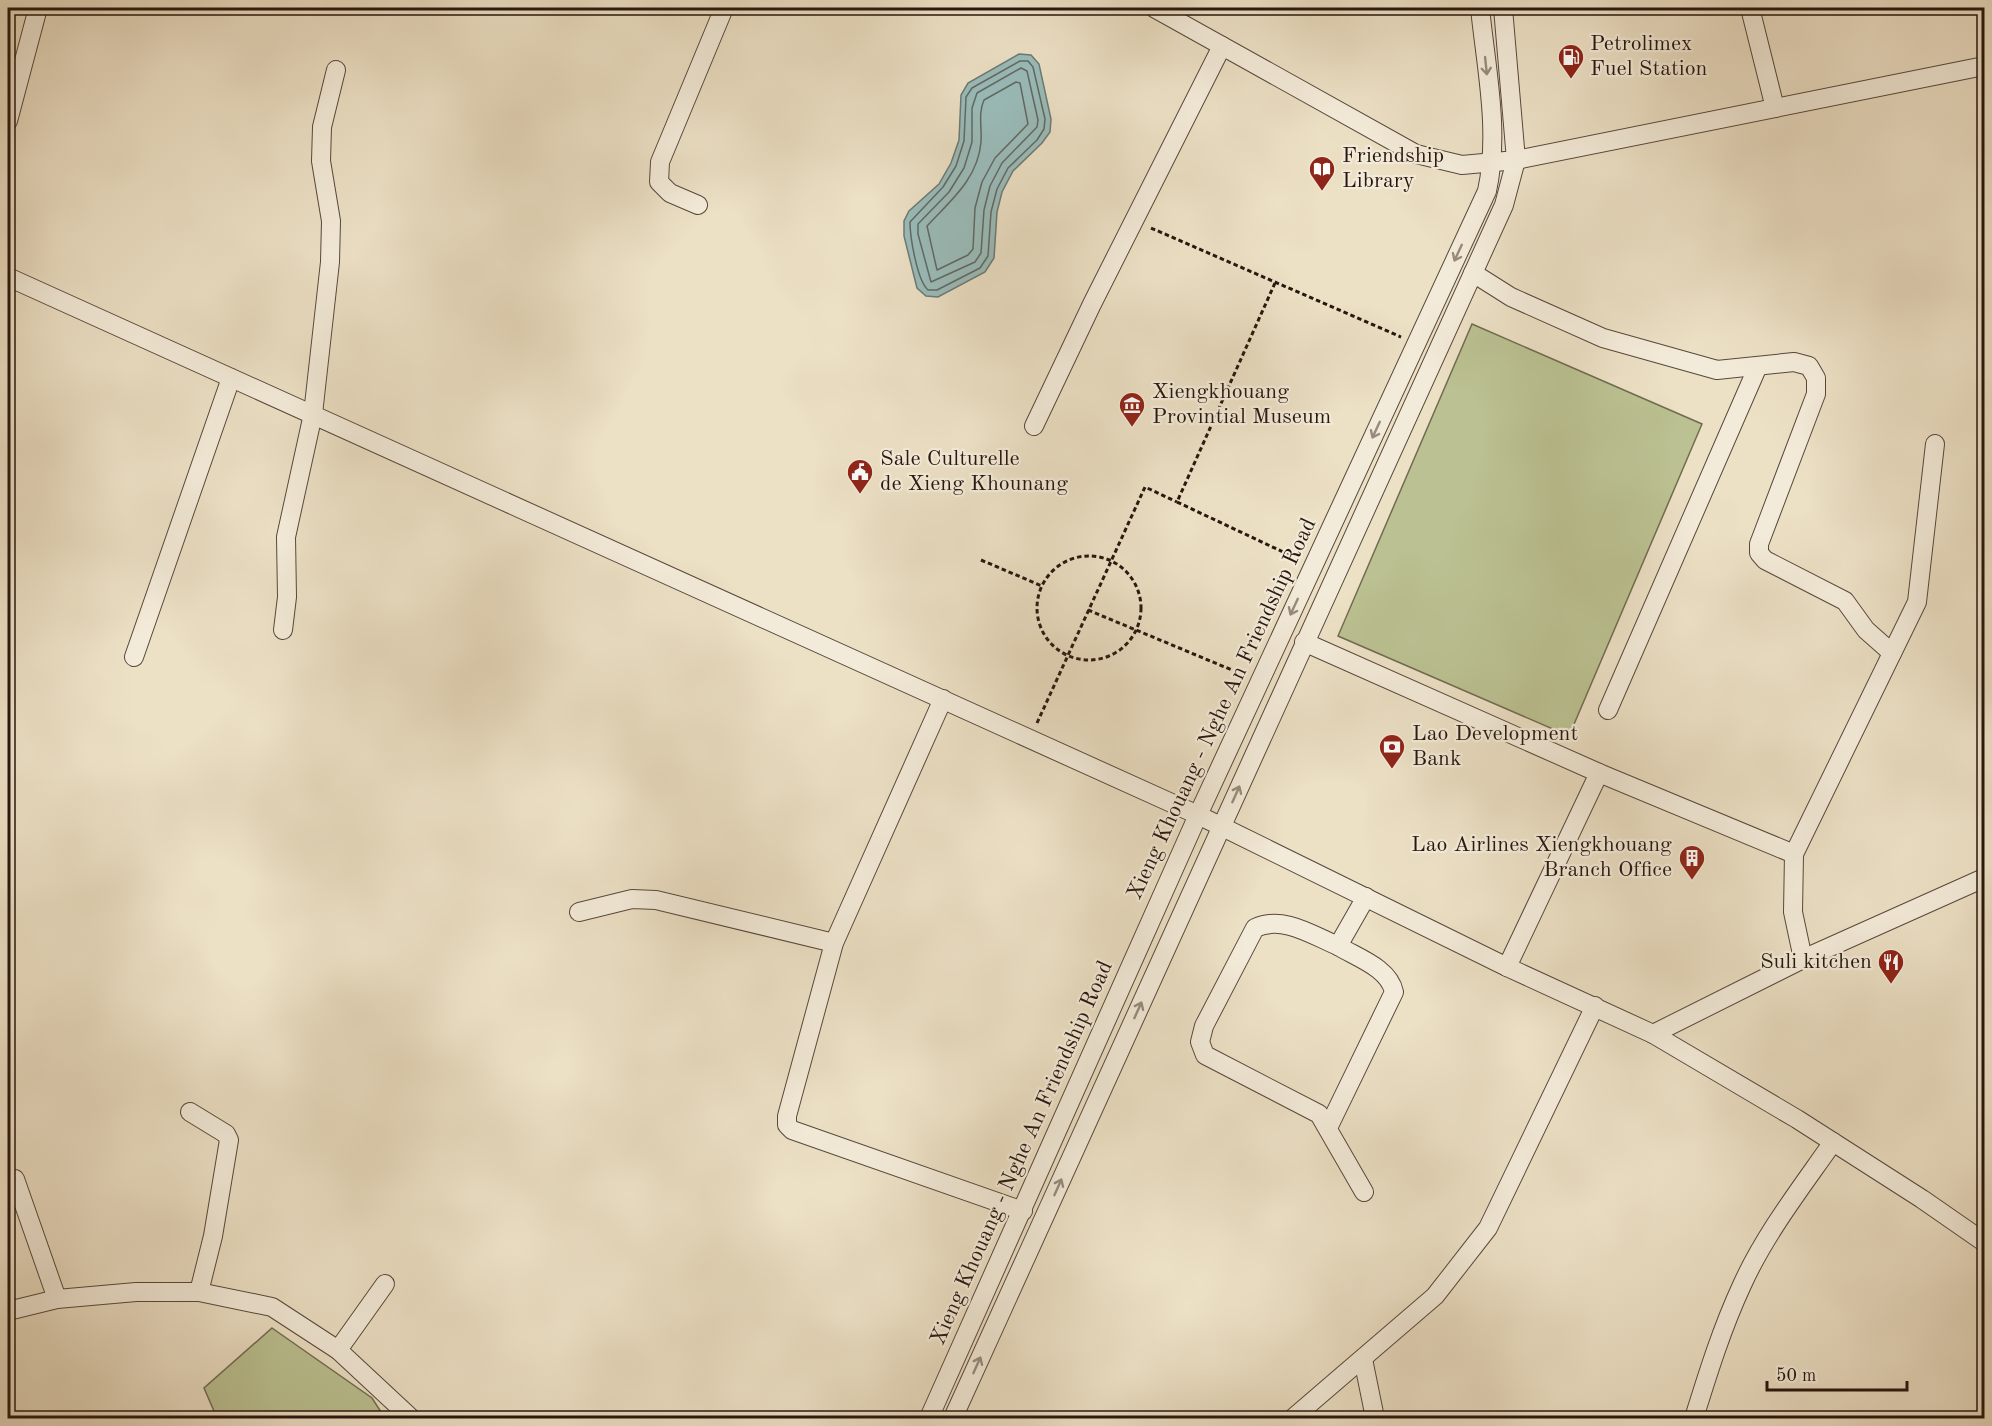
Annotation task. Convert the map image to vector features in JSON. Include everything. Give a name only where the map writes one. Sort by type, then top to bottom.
[{"type":"street","points":[[8,121],[38,8]]},
{"type":"street","points":[[698,205],[670,193],[659,182],[660,162],[724,8]]},
{"type":"street","points":[[1154,8],[1416,154],[1462,165],[1516,160],[1984,66]]},
{"type":"street","name":"Xieng Khouang - Nghe An Friendship Road","points":[[929,1419],[1198,815],[1487,191],[1493,163],[1480,8]]},
{"type":"street","name":"Xieng Khouang - Nghe An Friendship Road","points":[[953,1419],[1508,196],[1516,160],[1503,8]]},
{"type":"street","points":[[1750,8],[1775,108]]},
{"type":"street","points":[[1034,426],[1092,304],[1222,46]]},
{"type":"street","points":[[282,630],[287,597],[286,537],[313,414],[330,262],[331,221],[321,161],[322,127],[336,70]]},
{"type":"street","points":[[1473,273],[1511,297],[1603,338],[1717,370],[1794,362],[1809,366],[1816,378],[1816,394],[1759,544],[1759,553],[1765,560],[1845,601],[1866,630],[1892,653]]},
{"type":"street","points":[[8,277],[1198,815],[1507,967],[1653,1034],[1833,1142],[1984,1242]]},
{"type":"street","points":[[1608,710],[1758,366]]},
{"type":"street","points":[[134,657],[231,378]]},
{"type":"street","points":[[1803,959],[1793,912],[1794,854],[1917,602],[1935,444]]},
{"type":"street","points":[[1304,642],[1599,773],[1794,854]]},
{"type":"street","points":[[943,699],[834,943],[787,1116],[787,1125],[792,1130],[1023,1211]]},
{"type":"street","points":[[1507,967],[1599,773]]},
{"type":"street","points":[[1653,1034],[1803,959],[1984,878]]},
{"type":"street","points":[[1338,946],[1366,897]]},
{"type":"street","points":[[579,912],[632,899],[656,900],[834,943]]},
{"type":"street","points":[[1328,1128],[1394,992],[1392,981],[1384,972],[1338,946],[1279,922],[1268,922],[1255,928],[1204,1026],[1200,1042],[1205,1055],[1319,1114],[1364,1192]]},
{"type":"street","points":[[1293,1419],[1435,1296],[1488,1228],[1595,1006]]},
{"type":"street","points":[[190,1112],[226,1134],[229,1140],[213,1236],[199,1292]]},
{"type":"street","points":[[1694,1419],[1715,1351],[1742,1284],[1786,1210],[1833,1142]]},
{"type":"street","points":[[15,1179],[57,1299]]},
{"type":"street","points":[[338,1350],[385,1284]]},
{"type":"street","points":[[8,1311],[57,1299],[136,1292],[199,1292],[272,1307],[338,1350],[411,1419]]},
{"type":"street","points":[[1363,1359],[1375,1419]]},
{"type":"path","points":[[1135,222],[1416,344]]},
{"type":"path","points":[[1178,502],[1275,283]]},
{"type":"path","points":[[1030,738],[1145,487],[1313,567]]},
{"type":"path","points":[[1079,556],[1095,556],[1111,560],[1124,570],[1134,583],[1140,598],[1140,614],[1136,630],[1127,643],[1107,656],[1083,660],[1067,655],[1054,646],[1044,633],[1038,618],[1037,602],[1042,586],[1051,572],[1064,562],[1079,556]]},
{"type":"path","points":[[981,560],[1042,586]]},
{"type":"path","points":[[1088,610],[1259,682]]},
{"type":"green space","points":[[1472,324],[1702,424],[1569,736],[1338,636]]},
{"type":"green space","points":[[272,1328],[372,1398],[385,1418],[217,1418],[204,1388]]},
{"type":"water","points":[[1019,54],[1031,55],[1039,64],[1051,119],[1050,132],[1013,171],[1002,192],[997,212],[994,258],[985,272],[938,297],[926,296],[917,288],[904,236],[904,221],[909,211],[939,184],[951,163],[959,140],[961,95],[968,83]]},
{"type":"place","name":"Petrolimex Fuel Station","points":[[1571,80]]},
{"type":"place","name":"Friendship Library","points":[[1322,192]]},
{"type":"place","name":"Xiengkhouang Provintial Museum","points":[[1132,428]]},
{"type":"place","name":"Sale Culturelle de Xieng Khounang","points":[[860,495]]},
{"type":"place","name":"Lao Development Bank","points":[[1392,770]]},
{"type":"place","name":"Lao Airlines Xiengkhouang Branch Office","points":[[1692,881]]},
{"type":"place","name":"Suli kitchen","points":[[1891,985]]}]
